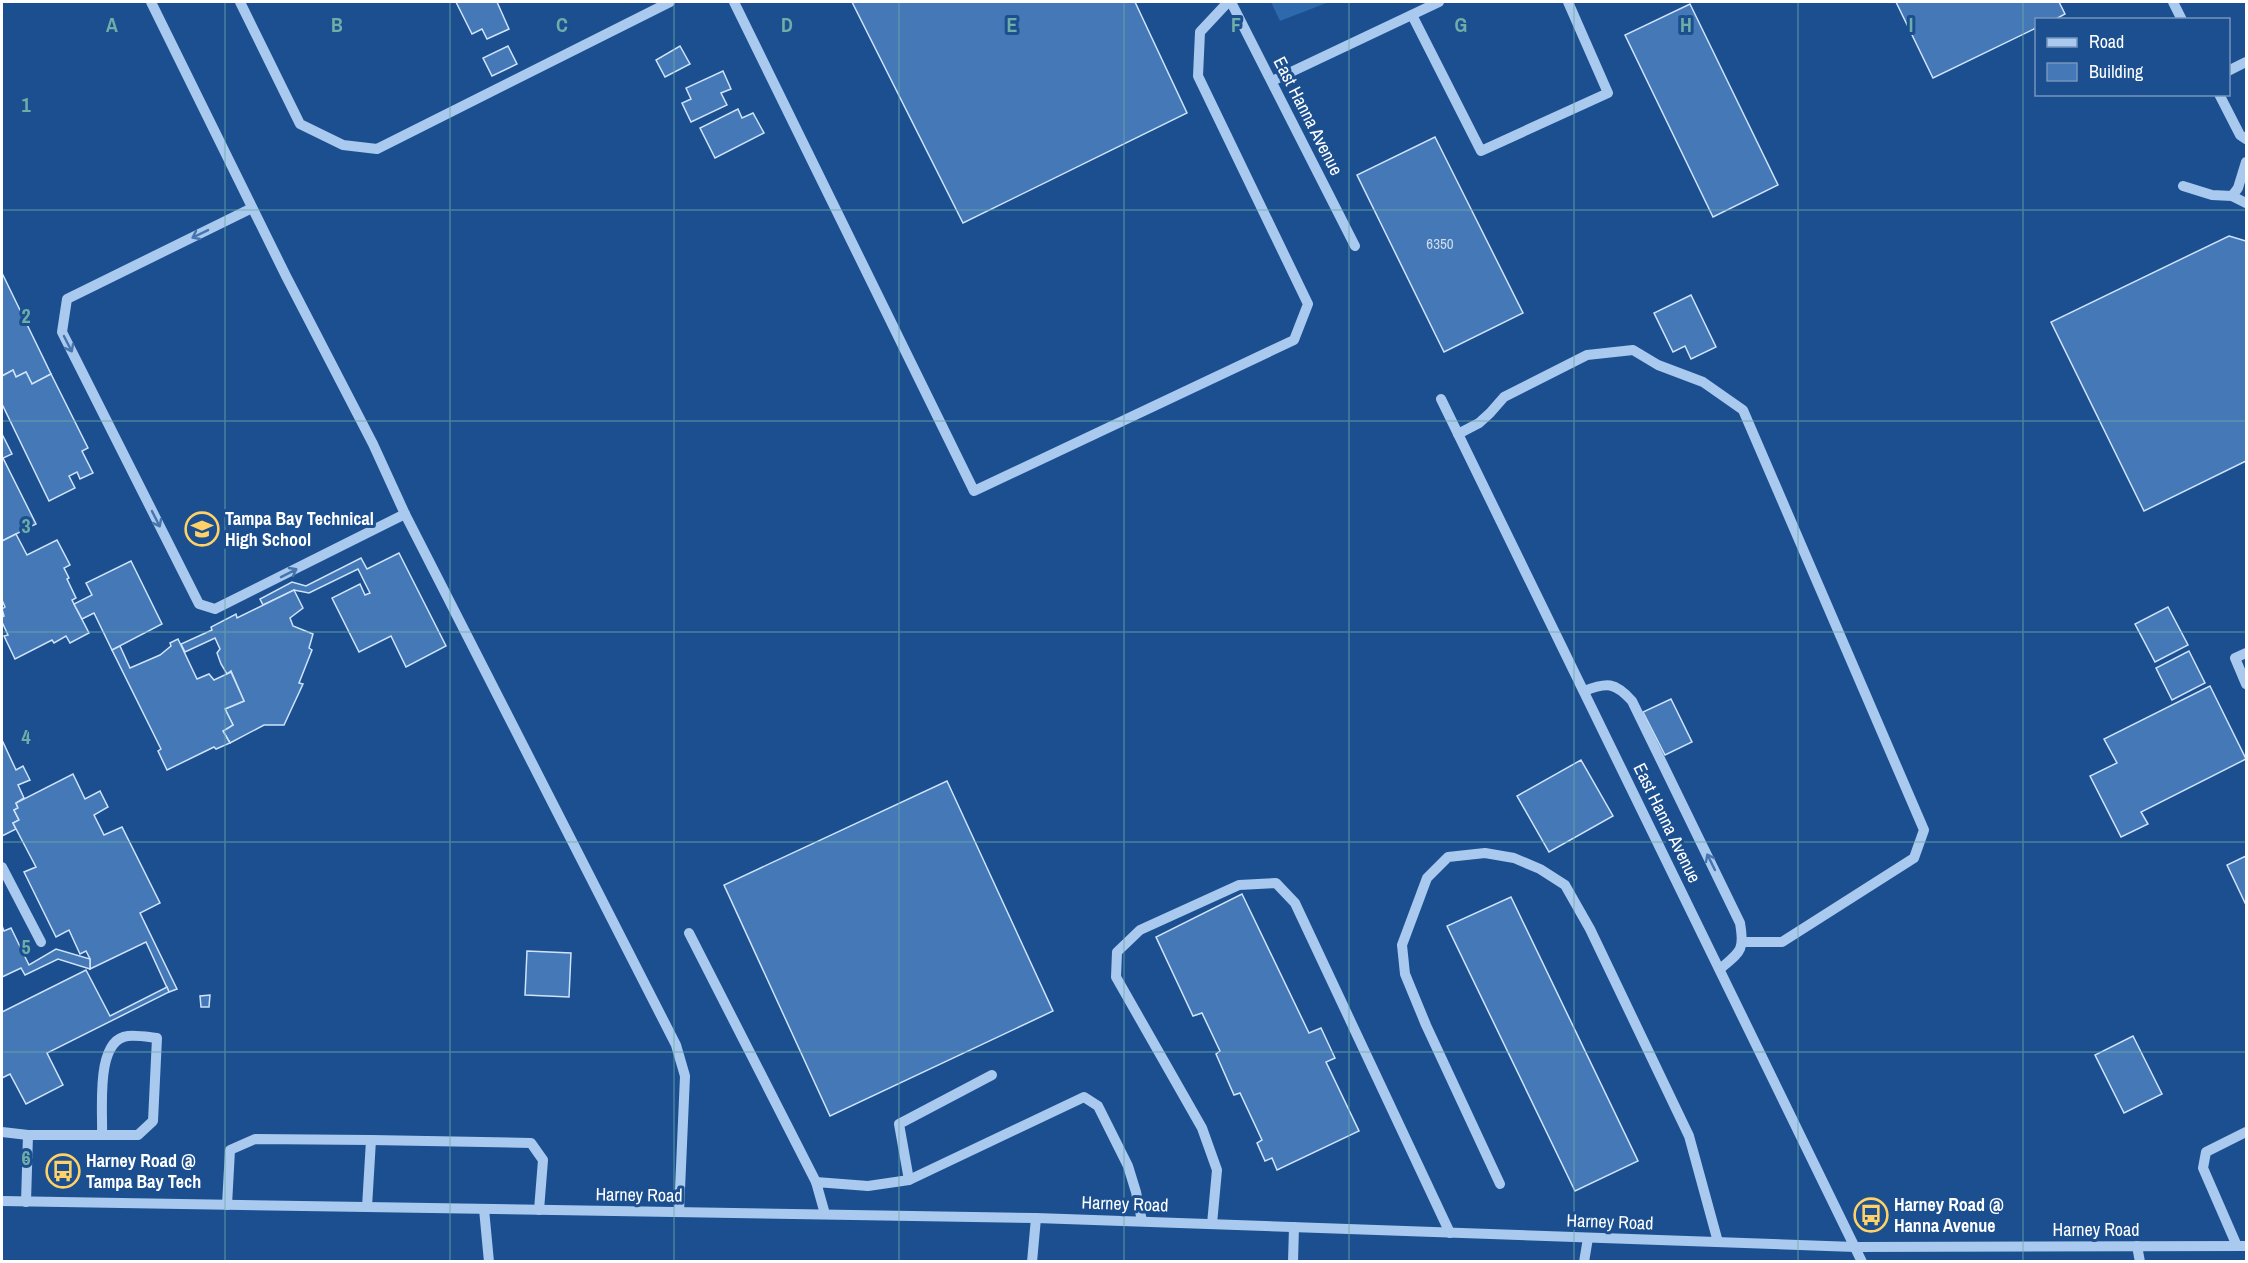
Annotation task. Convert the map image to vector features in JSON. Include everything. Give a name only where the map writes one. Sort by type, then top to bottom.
[{"type":"street","points":[[152,2],[252,208],[373,444],[405,514],[676,1046],[685,1076],[680,1212]]},
{"type":"street","points":[[240,2],[300,123],[343,145],[377,149],[670,2]]},
{"type":"street","points":[[734,2],[975,491],[1294,340],[1308,304],[1198,76],[1200,32],[1229,2]]},
{"type":"street","name":"East Hanna Avenue","points":[[1229,2],[1272,81],[1355,246]]},
{"type":"street","points":[[1272,81],[1439,2]]},
{"type":"street","points":[[1412,15],[1481,151],[1608,93],[1568,2]]},
{"type":"street","points":[[2173,2],[2181,18]]},
{"type":"street","points":[[2230,70],[2247,62]]},
{"type":"street","points":[[2220,96],[2240,135],[2247,139]]},
{"type":"street","points":[[2232,196],[2238,188],[2247,162]]},
{"type":"street","points":[[2183,186],[2212,195],[2232,196],[2247,202]]},
{"type":"street","points":[[252,208],[67,299],[62,332],[199,604],[216,609],[405,514]]},
{"type":"street","points":[[1458,434],[1479,423],[1504,397],[1587,355],[1634,350],[1658,365],[1703,382],[1743,410],[1924,830],[1914,858],[1782,942],[1743,942]]},
{"type":"street","name":"East Hanna Avenue","points":[[1441,399],[1862,1262]]},
{"type":"street","points":[[2247,653],[2235,658],[2247,684]]},
{"type":"street","points":[[1584,691],[1600,685],[1610,685],[1622,690],[1632,701],[1736,915],[1743,942],[1737,954],[1720,969]]},
{"type":"street","points":[[1500,1184],[1426,1025],[1405,974],[1402,945],[1427,878],[1448,857],[1485,853],[1514,858],[1540,868],[1565,885],[1590,929],[1689,1136],[1718,1242]]},
{"type":"street","points":[[2,867],[41,942]]},
{"type":"street","points":[[1212,1224],[1217,1170],[1202,1128],[1116,977],[1118,952],[1140,930],[1239,885],[1276,883],[1295,903],[1450,1233]]},
{"type":"street","points":[[689,933],[816,1182],[825,1214]]},
{"type":"street","points":[[2,1132],[28,1135],[102,1133],[138,1135],[153,1121],[157,1038],[126,1036],[115,1043],[108,1053],[104,1064],[102,1133]]},
{"type":"street","points":[[909,1180],[899,1124],[992,1075]]},
{"type":"street","points":[[816,1182],[868,1186],[909,1180],[1084,1096],[1098,1106],[1128,1166],[1142,1221]]},
{"type":"street","points":[[2242,1246],[2203,1167],[2206,1152],[2247,1132]]},
{"type":"street","points":[[26,1202],[28,1135]]},
{"type":"street","points":[[227,1205],[230,1150],[255,1139],[371,1140],[531,1143],[543,1160],[539,1210]]},
{"type":"street","points":[[367,1207],[371,1140]]},
{"type":"street","name":"Harney Road","points":[[2,1201],[1036,1218],[1855,1247],[2242,1246]]},
{"type":"street","points":[[484,1209],[489,1262]]},
{"type":"street","points":[[1032,1262],[1036,1218]]},
{"type":"street","points":[[1293,1262],[1294,1227]]},
{"type":"street","points":[[1584,1262],[1588,1238]]},
{"type":"street","points":[[2138,1246],[2140,1262]]},
{"type":"shaded area","points":[[1271,2],[1329,2],[1280,21]]},
{"type":"building","points":[[456,2],[497,2],[509,29],[487,39],[482,29],[472,34]]},
{"type":"building","points":[[852,2],[1135,2],[1187,113],[963,223]]},
{"type":"building","points":[[1896,2],[2059,2],[2065,14],[2058,18],[2035,18],[2035,28],[1933,78]]},
{"type":"building","points":[[1690,4],[1778,185],[1713,217],[1625,35]]},
{"type":"building","points":[[508,46],[517,64],[492,76],[483,58]]},
{"type":"building","points":[[680,46],[690,64],[665,77],[656,60]]},
{"type":"building","points":[[723,71],[731,89],[721,93],[727,105],[691,122],[682,103],[691,99],[686,88]]},
{"type":"building","points":[[738,109],[742,118],[753,113],[764,133],[715,158],[700,128]]},
{"type":"building","points":[[1435,137],[1523,313],[1444,352],[1357,175]]},
{"type":"building","points":[[2229,236],[2246,241],[2246,461],[2144,511],[2051,322]]},
{"type":"building","points":[[2,273],[51,374],[32,384],[26,372],[16,377],[13,370],[2,376]]},
{"type":"building","points":[[1691,295],[1716,347],[1691,359],[1685,346],[1673,352],[1654,313]]},
{"type":"building","points":[[13,370],[16,377],[26,372],[32,384],[51,374],[88,448],[82,451],[93,473],[80,479],[77,472],[69,476],[75,488],[49,501],[2,404],[2,376]]},
{"type":"building","points":[[2,434],[12,454],[3,458],[36,524],[2,541]]},
{"type":"building","points":[[16,534],[27,555],[57,540],[70,565],[64,568],[76,598],[72,600],[89,633],[70,643],[66,636],[54,643],[52,640],[15,659],[4,636],[8,635],[2,622],[4,616],[2,609],[5,607],[2,600],[2,541]]},
{"type":"building","points":[[399,553],[446,646],[406,667],[391,636],[359,652],[332,598],[360,584],[365,595],[370,593],[358,569],[309,593],[294,590],[263,605],[260,599],[292,582],[306,586],[361,558],[367,569]]},
{"type":"building","points":[[131,561],[162,624],[112,650],[94,613],[82,619],[74,604],[92,595],[86,583]]},
{"type":"building","points":[[294,590],[303,608],[290,618],[293,626],[313,634],[309,648],[312,650],[299,683],[303,684],[284,725],[264,725],[230,743],[223,731],[233,725],[225,709],[244,701],[231,671],[227,674],[221,664],[217,653],[220,649],[215,638],[185,652],[181,644],[212,630],[211,627],[236,614],[237,618]]},
{"type":"building","points":[[2168,607],[2188,645],[2155,662],[2135,624]]},
{"type":"building","points":[[178,639],[197,679],[209,674],[214,680],[231,672],[244,701],[225,709],[233,725],[223,731],[230,743],[216,749],[214,747],[167,770],[158,751],[161,749],[112,650],[120,646],[130,668],[160,655],[171,646],[170,643]]},
{"type":"building","points":[[2189,651],[2205,683],[2172,700],[2156,668]]},
{"type":"building","points":[[2210,686],[2246,759],[2141,812],[2148,824],[2121,837],[2090,776],[2117,763],[2104,739]]},
{"type":"building","points":[[1671,699],[1692,742],[1665,755],[1643,712]]},
{"type":"building","points":[[2,740],[16,770],[23,766],[30,780],[18,785],[24,798],[16,803],[18,808],[14,810],[19,820],[13,823],[16,829],[2,836]]},
{"type":"building","points":[[1581,760],[1613,816],[1549,852],[1517,796]]},
{"type":"building","points":[[73,774],[85,799],[100,791],[108,807],[94,815],[104,835],[122,827],[160,903],[140,913],[177,989],[169,992],[146,942],[90,969],[90,959],[86,951],[80,954],[69,930],[56,937],[24,872],[36,867],[13,823],[19,820],[14,810],[18,808],[16,803]]},
{"type":"building","points":[[947,781],[1053,1011],[830,1116],[724,885]]},
{"type":"building","points":[[2246,856],[2246,905],[2227,865]]},
{"type":"building","points":[[1242,894],[1309,1033],[1321,1028],[1335,1058],[1326,1062],[1359,1131],[1277,1170],[1272,1158],[1265,1161],[1257,1143],[1262,1140],[1240,1093],[1234,1095],[1216,1054],[1220,1051],[1202,1013],[1193,1016],[1156,937]]},
{"type":"building","points":[[1511,897],[1638,1161],[1575,1191],[1447,926]]},
{"type":"building","points":[[2,926],[4,931],[11,928],[29,965],[56,949],[90,959],[90,969],[58,959],[25,975],[21,968],[2,977]]},
{"type":"building","points":[[527,951],[571,953],[569,997],[525,995]]},
{"type":"building","points":[[86,970],[110,1016],[167,987],[169,992],[47,1053],[63,1085],[26,1104],[10,1074],[2,1078],[2,1012]]},
{"type":"building","points":[[210,995],[209,1007],[201,1007],[200,996]]},
{"type":"building","points":[[2133,1036],[2162,1094],[2124,1113],[2095,1055]]},
{"type":"place","name":"Tampa Bay Technical High School","points":[[202,529]]},
{"type":"place","name":"Harney Road @ Tampa Bay Tech","points":[[63,1171]]},
{"type":"place","name":"Harney Road @ Hanna Avenue","points":[[1871,1215]]}]
